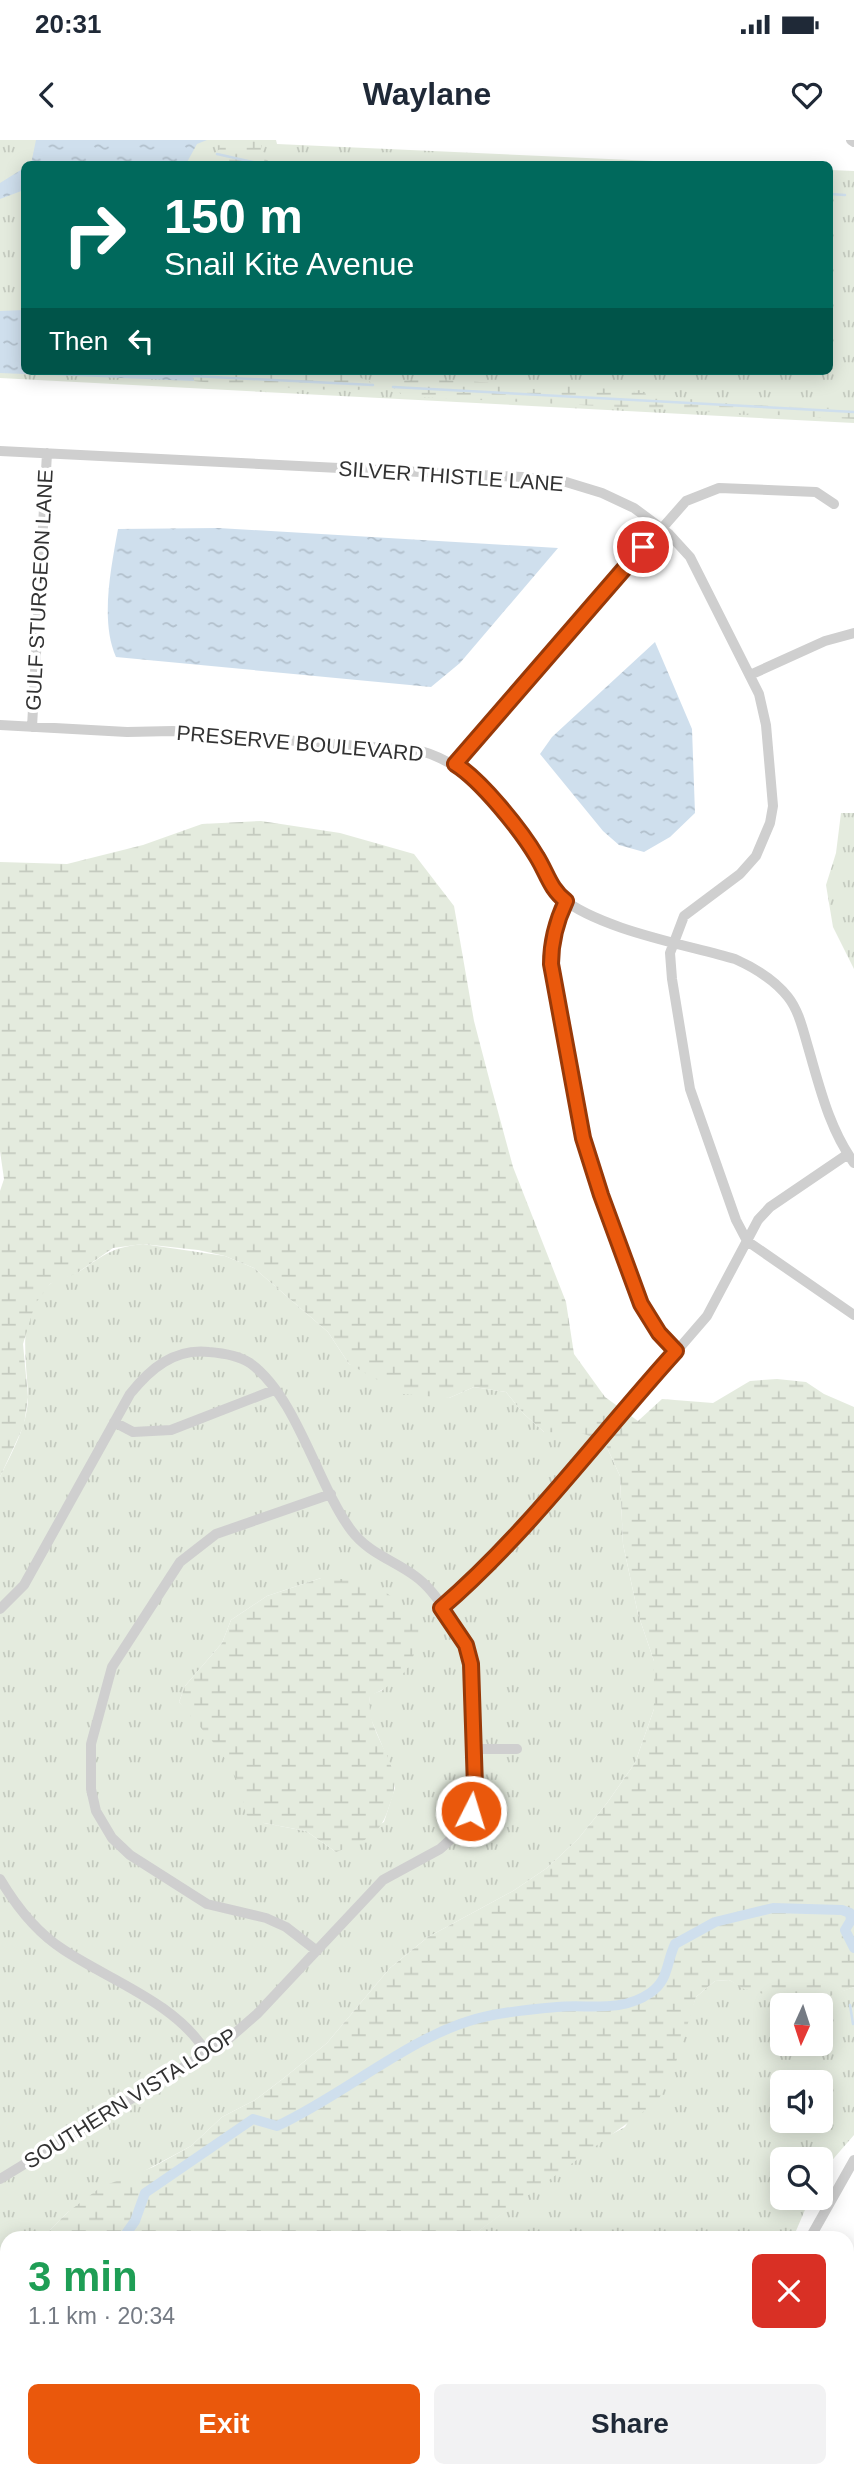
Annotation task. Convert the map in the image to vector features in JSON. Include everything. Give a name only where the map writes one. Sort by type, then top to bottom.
[{"type":"street","name":"SILVER THISTLE LANE","points":[[0,451],[555,481],[602,493],[634,508],[690,557],[759,694],[766,725],[773,806],[770,823],[756,856],[740,874],[684,916],[673,941]]},
{"type":"street","name":"GULF STURGEON LANE","points":[[32,727],[47,453]]},
{"type":"street","points":[[455,764],[686,501],[719,488],[816,492],[834,504]]},
{"type":"street","points":[[750,675],[825,641],[854,633]]},
{"type":"street","name":"PRESERVE BOULEVARD","points":[[0,725],[127,732],[173,731],[421,751],[443,757],[455,764],[486,792],[537,856],[557,894],[581,912],[736,959],[756,969],[789,998],[798,1014],[837,1140],[851,1158]]},
{"type":"street","points":[[566,901],[557,919],[551,945],[551,964],[583,1138],[641,1304],[659,1333],[676,1351]]},
{"type":"street","points":[[673,941],[672,979],[690,1089],[710,1154],[736,1220],[747,1241],[854,1315]]},
{"type":"street","points":[[441,1608],[488,1568],[707,1316],[747,1241],[770,1207],[851,1158]]},
{"type":"street","name":"SOUTHERN VISTA LOOP","points":[[0,1609],[24,1585],[130,1394],[151,1368],[175,1356],[199,1351],[224,1353],[248,1362],[274,1390],[350,1529],[368,1550],[417,1577],[466,1645],[471,1664],[475,1787],[471,1811],[461,1830],[440,1849],[383,1880],[257,2014],[206,2052],[3,2177]]},
{"type":"street","points":[[114,1422],[134,1432],[171,1430],[274,1390]]},
{"type":"street","points":[[317,1951],[286,1927],[266,1918],[207,1904],[130,1855],[112,1838],[96,1811],[91,1789],[91,1744],[112,1667],[180,1562],[216,1534],[331,1494]]},
{"type":"street","points":[[473,1749],[517,1749]]},
{"type":"street","points":[[0,1879],[29,1921],[61,1949],[181,2022],[206,2052]]},
{"type":"street","points":[[814,2231],[854,2160]]},
{"type":"street","points":[[0,2164],[3,2177]]},
{"type":"green space","points":[[0,140],[276,140],[277,144],[654,161],[21,161],[21,375],[833,375],[833,170],[854,171],[854,423],[0,378]]},
{"type":"green space","points":[[225,140],[260,140],[264,158],[268,161],[212,161]]},
{"type":"green space","points":[[192,375],[353,375],[373,385],[371,388],[350,391],[194,381]]},
{"type":"green space","points":[[425,379],[498,383],[534,389],[575,385],[732,404],[854,410],[854,419],[403,396],[393,387],[397,381]]},
{"type":"green space","points":[[841,813],[854,813],[854,969],[833,927],[826,885],[836,853]]},
{"type":"green space","points":[[261,821],[340,833],[414,854],[454,906],[474,1021],[513,1167],[566,1302],[574,1354],[605,1397],[638,1421],[662,1399],[713,1403],[750,1381],[777,1379],[806,1382],[824,1394],[854,1407],[854,1987],[833,1995],[770,1993],[770,1996],[744,1989],[729,1980],[715,1981],[696,1997],[676,2062],[658,2101],[479,2231],[49,2231],[68,2212],[101,2187],[153,2167],[191,2146],[222,2117],[255,2100],[327,2043],[390,1968],[428,1937],[513,1891],[547,1868],[578,1839],[635,1763],[654,1709],[654,1661],[638,1614],[623,1544],[620,1476],[604,1441],[581,1433],[544,1432],[524,1414],[506,1392],[474,1387],[449,1398],[403,1394],[349,1364],[328,1332],[254,1268],[225,1256],[143,1244],[113,1248],[77,1273],[50,1284],[35,1304],[23,1344],[28,1397],[24,1425],[0,1477],[0,1191],[4,1179],[0,1151],[0,862],[67,864],[143,845],[202,824]]},
{"type":"green space","points":[[143,1244],[225,1256],[254,1268],[328,1332],[349,1364],[449,1398],[474,1387],[506,1392],[524,1414],[544,1432],[581,1432],[604,1441],[620,1476],[623,1544],[638,1614],[654,1661],[654,1709],[635,1763],[578,1839],[547,1868],[513,1891],[428,1937],[390,1968],[327,2043],[284,2078],[255,2100],[222,2117],[191,2146],[68,2212],[49,2231],[0,2231],[0,1477],[18,1438],[27,1407],[25,1352],[27,1322],[32,1308],[39,1295],[53,1282],[123,1248]],"holes":[[[321,1578],[383,1690],[370,1695],[368,1712],[389,1762],[395,1788],[384,1822],[336,1852],[306,1831],[264,1823],[216,1741],[179,1702],[185,1686],[222,1643],[231,1620],[267,1596]]]},
{"type":"green space","points":[[321,1578],[353,1580],[378,1588],[398,1603],[419,1629],[414,1653],[406,1670],[391,1684],[370,1696],[372,1721],[394,1777],[394,1792],[388,1810],[380,1827],[368,1838],[336,1852],[306,1831],[264,1823],[246,1815],[237,1780],[230,1766],[179,1702],[185,1686],[222,1643],[231,1620],[267,1596]]},
{"type":"green space","points":[[729,1980],[770,1994],[770,2056],[833,2056],[833,1993],[854,1987],[854,2135],[833,2159],[833,2147],[770,2147],[770,2210],[805,2210],[796,2231],[478,2231],[601,2140],[625,2127],[687,2021],[696,1997],[715,1981]]},
{"type":"water","points":[[36,140],[207,140],[197,144],[188,161],[32,161]]},
{"type":"water","points":[[21,170],[21,191],[0,199],[0,183]]},
{"type":"water","points":[[21,310],[21,374],[0,373],[0,311]]},
{"type":"water","points":[[48,375],[192,375],[194,381]]},
{"type":"water","points":[[218,528],[558,548],[460,663],[431,687],[116,657],[111,643],[108,594],[118,529]]},
{"type":"water","points":[[655,642],[692,729],[695,813],[670,837],[644,852],[619,845],[603,831],[540,754],[552,737]]},
{"type":"waterway","points":[[217,154],[248,161]]},
{"type":"waterway","points":[[833,194],[845,195]]},
{"type":"waterway","points":[[193,376],[373,385]]},
{"type":"waterway","points":[[393,387],[854,412]]},
{"type":"waterway","points":[[128,2231],[135,2221],[145,2193],[253,2119],[277,2126],[329,2098],[408,2049],[461,2023],[514,2011],[616,2005],[639,1999],[661,1983],[675,1944],[715,1922],[773,1908],[842,1910],[850,1913],[851,1920],[845,1930],[854,1948]]},
{"type":"waterway","points":[[850,2005],[853,2024]]},
{"type":"route","points":[[471,1811],[475,1787],[471,1664],[466,1645],[457,1628],[441,1608],[488,1568],[676,1351],[659,1333],[641,1304],[583,1138],[551,964],[551,945],[557,919],[566,901],[557,894],[537,856],[486,792],[467,771],[455,764],[643,547]]}]
